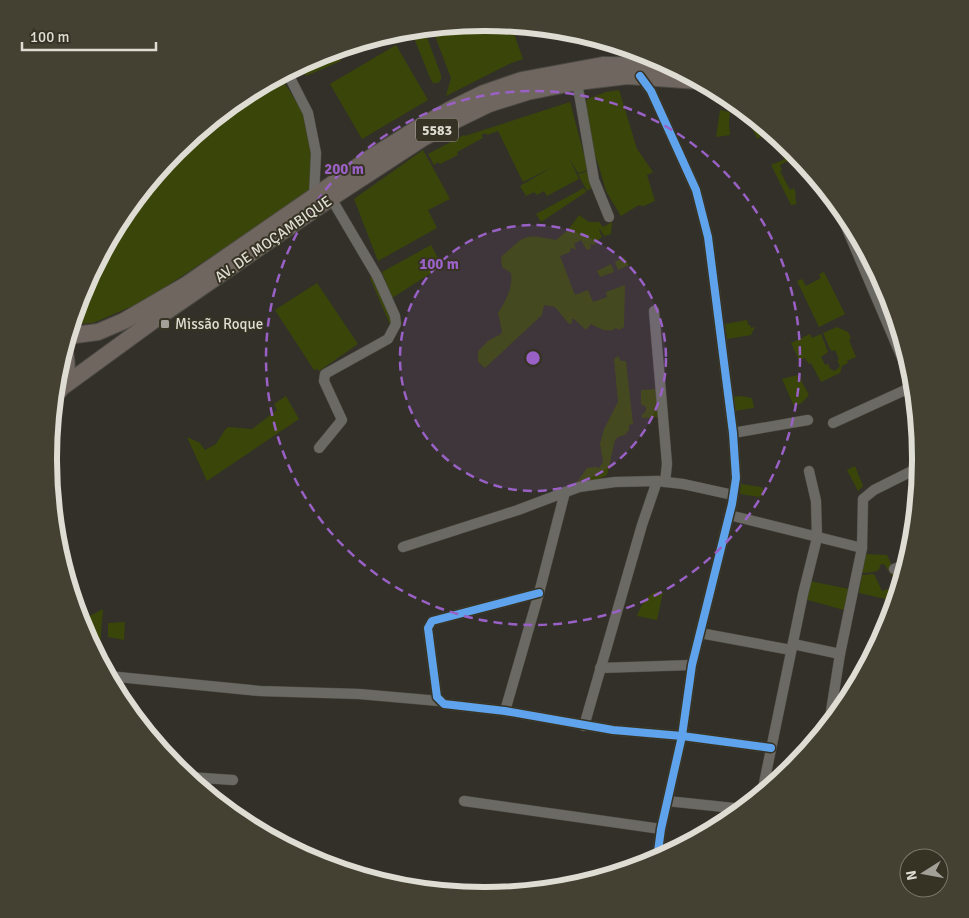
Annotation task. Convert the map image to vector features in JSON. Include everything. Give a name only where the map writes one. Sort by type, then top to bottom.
[{"type":"highway","name":"AV. DE MOÇAMBIQUE","points":[[75,335],[98,332],[186,285],[314,196],[418,128],[484,93],[522,80],[603,65],[652,66]]},
{"type":"highway","name":"AV. DE MOÇAMBIQUE","points":[[63,388],[157,318],[331,198],[423,138],[489,104],[527,92],[606,78],[640,76],[682,80]]},
{"type":"highway","points":[[64,379],[67,367]]},
{"type":"street","points":[[640,76],[651,91],[684,161],[702,211],[708,237],[733,433],[736,478],[729,515],[692,665],[682,736],[658,850]]},
{"type":"street","points":[[290,78],[308,113],[316,153],[314,196]]},
{"type":"street","points":[[577,82],[594,180],[609,217]]},
{"type":"street","points":[[319,448],[342,420],[324,381],[325,374],[388,339],[396,324],[395,316],[377,276],[331,198]]},
{"type":"street","points":[[852,239],[898,349]]},
{"type":"street","points":[[584,726],[642,525],[667,464],[654,311]]},
{"type":"street","points":[[833,423],[906,389]]},
{"type":"street","points":[[733,433],[808,420]]},
{"type":"street","points":[[764,783],[803,594],[817,538],[816,501],[809,471]]},
{"type":"street","points":[[831,709],[840,654],[862,548],[863,499],[874,490],[912,471]]},
{"type":"street","points":[[403,547],[518,510],[579,487],[615,482],[661,481],[733,495]]},
{"type":"street","points":[[504,711],[539,594],[565,492]]},
{"type":"street","points":[[729,515],[862,548]]},
{"type":"street","points":[[894,569],[899,567]]},
{"type":"street","points":[[439,701],[428,628],[432,621],[539,594]]},
{"type":"street","points":[[700,633],[840,654]]},
{"type":"street","points":[[600,668],[692,665]]},
{"type":"street","points":[[116,677],[260,691],[359,694],[439,701],[444,704],[504,711],[584,726],[682,736],[771,748]]},
{"type":"street","points":[[199,778],[233,780]]},
{"type":"street","points":[[464,801],[661,830]]},
{"type":"street","points":[[667,801],[732,808]]},
{"type":"green space","points":[[484,31],[514,32],[523,59],[509,64],[446,96],[451,78],[434,34]]},
{"type":"green space","points":[[426,35],[441,75],[441,80],[438,83],[433,83],[431,80],[414,38]]},
{"type":"green space","points":[[396,45],[428,100],[362,139],[330,84]]},
{"type":"green space","points":[[339,57],[341,61],[306,76],[303,72]]},
{"type":"green space","points":[[284,82],[304,114],[312,154],[311,191],[144,301],[93,323],[78,324],[89,295],[114,245],[145,199],[163,177],[202,137],[247,103]]},
{"type":"green space","points":[[619,90],[637,149],[653,172],[647,175],[655,201],[644,206],[639,205],[621,216],[606,191],[584,115],[587,99],[606,92]]},
{"type":"green space","points":[[570,102],[588,170],[578,173],[569,158],[579,179],[547,196],[544,191],[537,195],[534,192],[526,196],[520,186],[554,166],[523,182],[498,131],[481,135],[483,138],[457,152],[458,155],[440,164],[438,162],[434,165],[428,154],[464,135]]},
{"type":"green space","points":[[720,110],[730,112],[730,135],[716,137]]},
{"type":"green space","points":[[750,124],[762,133],[762,136],[757,139]]},
{"type":"green space","points":[[423,150],[450,199],[428,210],[437,228],[378,261],[354,199]]},
{"type":"green space","points":[[785,155],[790,160],[780,165],[782,170],[780,171],[790,190],[794,188],[797,204],[791,205],[771,165],[783,160]]},
{"type":"green space","points":[[589,171],[593,187],[587,191],[578,174]]},
{"type":"green space","points":[[584,188],[586,192],[541,222],[536,214]]},
{"type":"green space","points":[[579,215],[589,222],[599,222],[603,227],[612,222],[611,234],[604,236],[600,229],[602,237],[598,240],[599,242],[590,245],[591,248],[588,250],[581,240],[574,244],[575,250],[573,248],[570,249],[570,252],[560,256],[575,295],[588,290],[593,302],[607,297],[606,292],[625,285],[624,327],[619,330],[616,328],[607,330],[600,329],[591,324],[586,330],[574,319],[569,324],[555,307],[544,305],[542,315],[485,368],[478,362],[478,351],[488,341],[501,334],[498,313],[506,299],[511,284],[511,273],[502,267],[501,257],[526,238],[537,237],[556,240],[568,230]]},
{"type":"green space","points":[[431,245],[441,264],[439,268],[392,298],[382,272]]},
{"type":"green space","points":[[624,257],[629,265],[618,270],[615,262]]},
{"type":"green space","points":[[611,264],[614,272],[600,277],[597,271]]},
{"type":"green space","points":[[824,272],[845,314],[819,327],[797,281],[802,279],[806,286],[821,278],[819,274]]},
{"type":"green space","points":[[374,275],[389,308],[391,327],[370,278]]},
{"type":"green space","points":[[317,283],[358,344],[319,371],[317,369],[314,370],[275,310]]},
{"type":"green space","points":[[747,320],[751,328],[755,327],[751,335],[727,339],[725,324]]},
{"type":"green space","points":[[837,327],[848,332],[856,357],[847,359],[848,363],[842,366],[840,373],[821,382],[811,363],[809,364],[805,358],[799,360],[791,343],[810,334],[812,338],[821,334],[828,352],[821,357],[825,365],[828,364],[830,369],[835,371],[840,366],[837,360],[839,359],[835,350],[832,351],[830,349],[823,333]]},
{"type":"green space","points":[[618,356],[621,361],[626,361],[633,424],[629,425],[627,434],[615,440],[607,475],[575,485],[587,468],[599,468],[603,462],[600,444],[604,429],[618,402],[614,359]]},
{"type":"green space","points":[[798,375],[809,395],[802,403],[794,406],[782,379]]},
{"type":"green space","points":[[656,389],[658,417],[642,418],[646,407],[641,404],[641,390]]},
{"type":"green space","points":[[286,396],[299,419],[207,481],[187,437],[200,443],[205,450],[216,444],[228,427],[252,429],[277,410],[274,404]]},
{"type":"green space","points":[[733,397],[752,398],[754,408],[734,411]]},
{"type":"green space","points":[[855,466],[863,486],[858,491],[847,470]]},
{"type":"green space","points":[[741,484],[763,488],[763,495],[760,497],[740,494]]},
{"type":"green space","points":[[866,554],[887,555],[897,575],[895,580],[884,564],[880,565],[879,570],[862,573]]},
{"type":"green space","points":[[874,574],[882,591],[893,587],[889,600],[859,593],[862,575]]},
{"type":"green space","points":[[810,581],[849,589],[844,610],[804,599]]},
{"type":"green space","points":[[656,592],[663,592],[657,620],[637,616],[644,602]]},
{"type":"green space","points":[[103,609],[100,646],[89,623],[87,617]]},
{"type":"green space","points":[[125,622],[124,640],[108,637],[108,623]]},
{"type":"cycle path","points":[[640,76],[651,91],[696,190],[708,237],[733,433],[736,478],[732,504],[692,665],[682,736],[661,829],[658,850]]},
{"type":"cycle path","points":[[539,593],[432,621],[428,628],[437,697],[444,704],[505,711],[613,730],[682,736],[771,748]]},
{"type":"place","name":"Missão Roque","points":[[165,324]]}]
